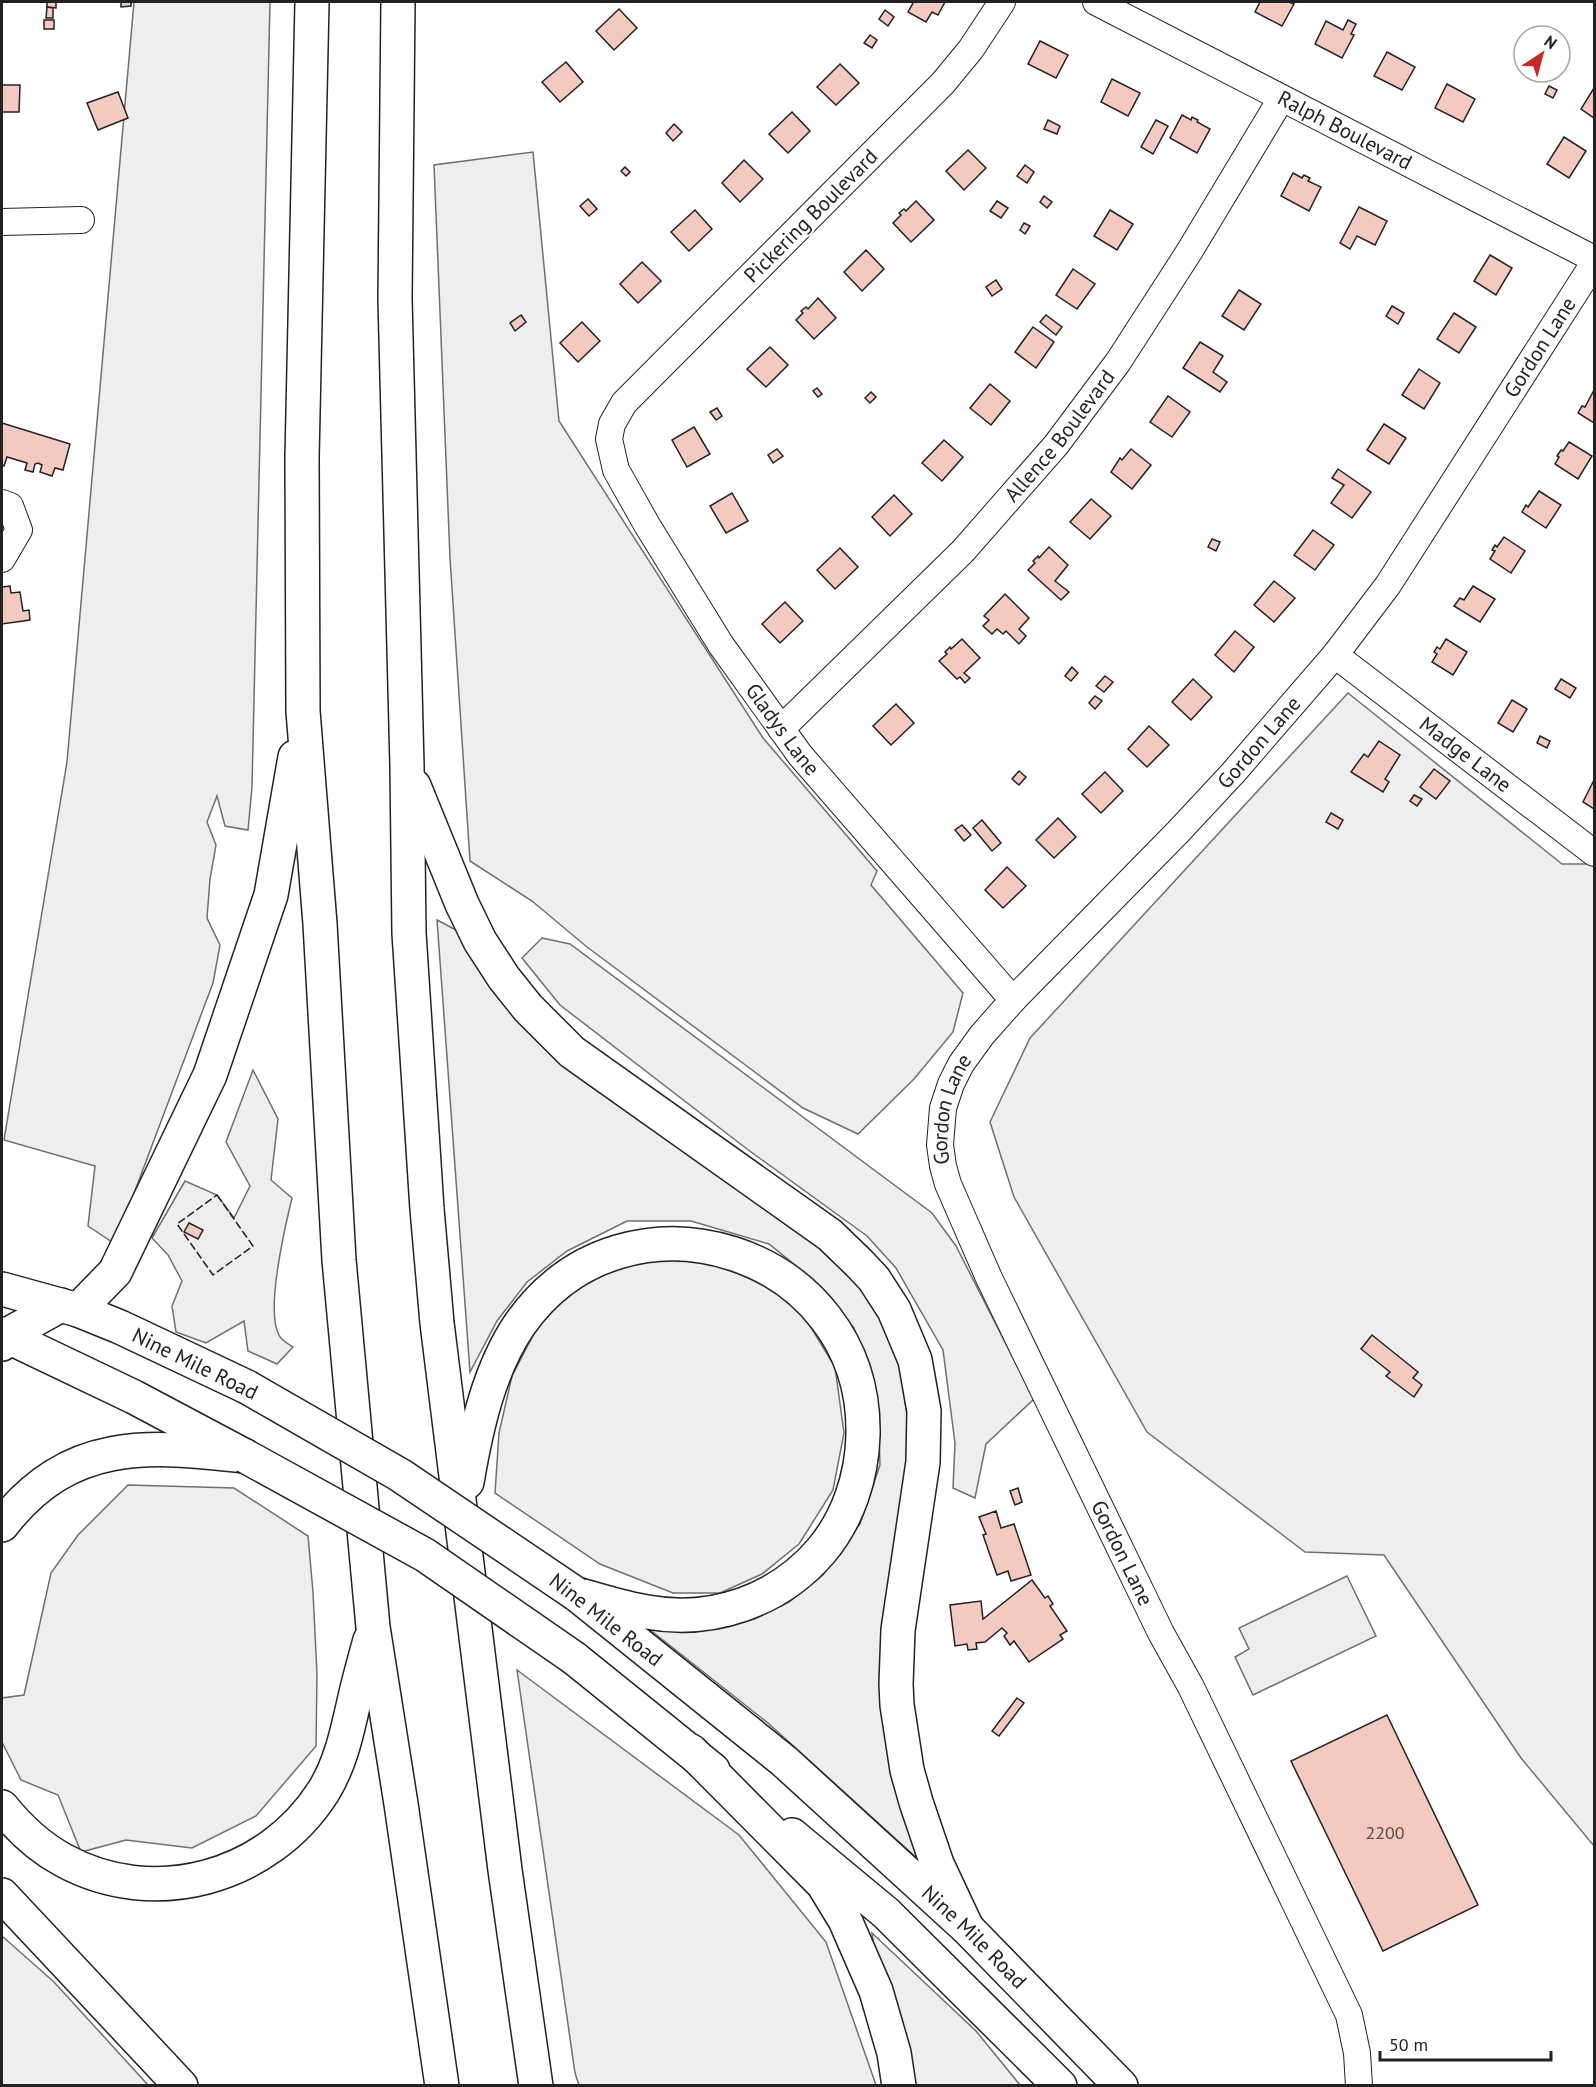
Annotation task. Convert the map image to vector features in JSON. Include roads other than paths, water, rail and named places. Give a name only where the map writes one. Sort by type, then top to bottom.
[{"type":"main road","points":[[312,2],[302,458],[303,711],[321,937],[339,1260],[373,1627],[442,2085]]},
{"type":"main road","points":[[398,2],[395,299],[409,933],[427,1209],[437,1323],[505,1870],[537,2083]]},
{"type":"main road","points":[[2,1338],[70,1308],[115,1272],[210,1075],[271,895],[303,711]]},
{"type":"main road","points":[[407,766],[462,904],[480,941],[504,978],[528,1008],[573,1052],[830,1236],[874,1279],[894,1310],[915,1360],[924,1411],[923,1462],[898,1630],[897,1705],[916,1802],[937,1864],[968,1928]]},
{"type":"main road","points":[[462,1513],[473,1449],[491,1383],[519,1325],[536,1303],[564,1279],[603,1257],[644,1246],[670,1243],[710,1247],[740,1255],[784,1278],[808,1298],[829,1324],[845,1351],[860,1394],[864,1422],[860,1467],[850,1503],[838,1527],[810,1563],[789,1581],[762,1598],[735,1608],[696,1614],[648,1612],[576,1594]]},
{"type":"main road","name":"Nine Mile Road","points":[[2,1289],[70,1308],[120,1327],[247,1387],[400,1475],[576,1594],[784,1761],[968,1928],[1121,2085]]},
{"type":"main road","name":"Nine Mile Road","points":[[2,1338],[134,1397],[425,1555],[574,1658],[691,1751],[886,1913],[1060,2085]]},
{"type":"main road","points":[[2,1525],[24,1499],[57,1474],[79,1463],[119,1452],[142,1449],[179,1449],[245,1456]]},
{"type":"main road","points":[[2,1807],[31,1838],[63,1860],[97,1875],[143,1884],[172,1884],[196,1881],[236,1868],[281,1840],[301,1821],[335,1771],[345,1741],[373,1627]]},
{"type":"main road","points":[[691,1751],[823,1884],[845,1920],[876,1991],[894,2053],[899,2085]]},
{"type":"main road","points":[[2,1895],[181,2085]]},
{"type":"street","name":"Pickering Boulevard","points":[[612,424],[624,403],[943,83],[971,49],[1002,2]]},
{"type":"street","name":"Ralph Boulevard","points":[[1096,2],[1594,261]]},
{"type":"street","name":"Allence Boulevard","points":[[782,729],[963,552],[1056,445],[1118,362],[1189,252],[1281,99]]},
{"type":"street","points":[[2,222],[81,220]]},
{"type":"street","name":"Gordon Lane","points":[[1359,2085],[1357,2054],[1349,2015],[1191,1687],[1161,1633],[1010,1321],[948,1184],[940,1145],[943,1108],[961,1064],[982,1035],[1013,1000],[1233,773],[1335,655],[1388,585],[1594,261]]},
{"type":"street","name":"Gladys Lane","points":[[612,424],[609,439],[616,470],[647,525],[722,645],[800,755],[1013,1000]]},
{"type":"street","points":[[2,503],[10,506],[19,530],[2,559]]},
{"type":"street","name":"Madge Lane","points":[[1335,655],[1594,853]]}]
